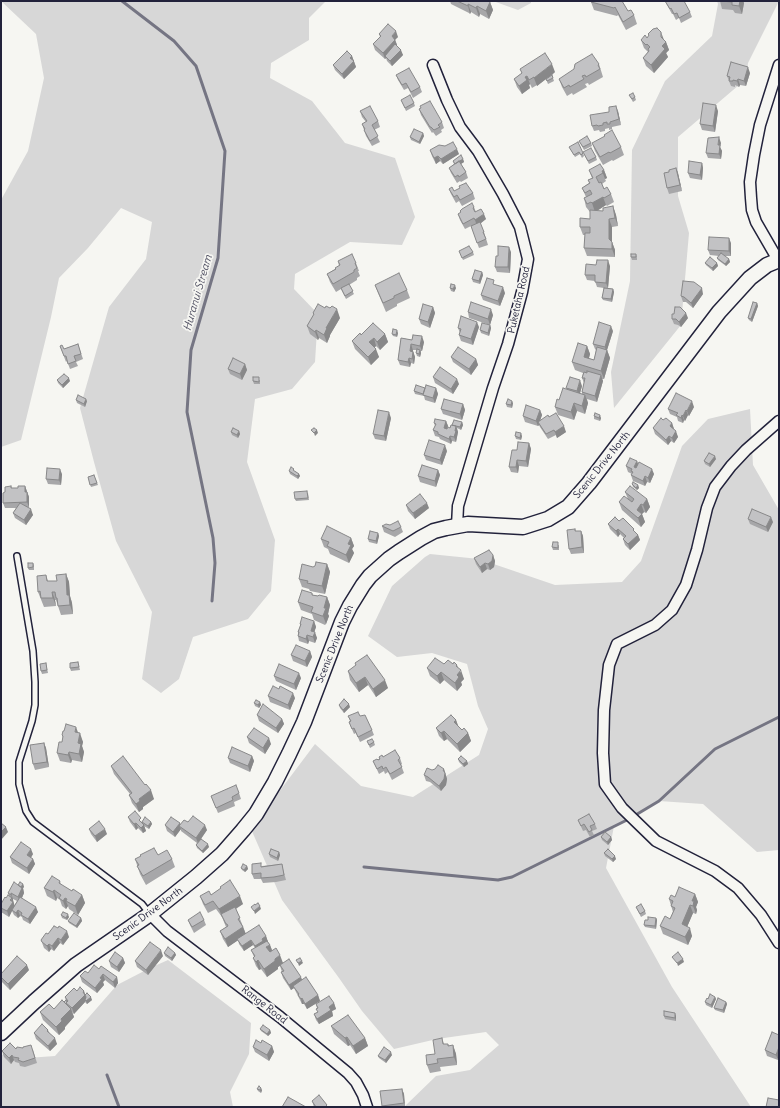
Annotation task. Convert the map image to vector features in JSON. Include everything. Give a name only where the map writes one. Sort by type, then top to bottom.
[{"type":"main road","name":"Scenic Drive North","points":[[1,1033],[76,965],[150,914],[209,866],[232,843],[256,814],[292,749],[304,722],[342,622],[350,606],[370,576],[409,544],[434,531],[468,524],[523,527],[548,519],[568,507],[589,483],[719,312],[750,278],[767,265],[778,260]]},
{"type":"street","name":"Puketaha Road","points":[[433,65],[460,127],[478,150],[520,226],[528,259],[522,292],[508,344],[493,388],[458,506],[457,526]]},
{"type":"street","points":[[778,260],[756,222],[752,210],[750,182],[760,125],[779,65]]},
{"type":"street","points":[[779,420],[746,450],[731,466],[715,487],[707,508],[697,550],[686,585],[672,610],[655,625],[617,644],[609,665],[604,710],[603,752],[605,784],[622,808],[656,841],[715,871],[738,888],[760,915],[779,943]]},
{"type":"street","name":"Range Road","points":[[150,914],[167,931],[280,1017],[348,1073],[360,1088],[367,1107]]},
{"type":"lane","points":[[18,556],[33,651],[35,682],[35,705],[32,721],[19,762],[19,784],[26,811],[33,822],[142,904],[150,914]]},
{"type":"shaded area","points":[[1,1],[326,1],[309,18],[309,40],[271,63],[270,78],[312,101],[345,143],[395,158],[415,217],[402,245],[350,242],[295,274],[294,289],[318,314],[315,362],[292,389],[255,399],[247,462],[275,540],[271,591],[248,619],[193,637],[179,679],[161,693],[142,679],[152,612],[116,541],[80,408],[109,307],[146,259],[152,222],[121,208],[88,248],[59,278],[21,440],[1,447],[1,200],[28,151],[44,78],[36,34]]},
{"type":"shaded area","points":[[493,1],[531,1],[531,3],[518,10]]},
{"type":"shaded area","points":[[717,1],[779,1],[748,63],[746,79],[678,137],[678,196],[689,233],[681,325],[614,408],[611,372],[630,281],[632,150],[665,81],[712,36],[718,4]]},
{"type":"shaded area","points":[[750,409],[753,465],[779,510],[779,850],[757,852],[703,804],[659,801],[614,826],[606,868],[672,987],[751,1107],[404,1107],[436,1076],[470,1070],[499,1045],[486,1032],[437,1039],[394,1049],[362,1011],[282,900],[251,829],[315,744],[361,786],[413,797],[479,755],[488,729],[478,706],[467,664],[432,653],[397,657],[368,636],[392,586],[425,557],[430,554],[479,559],[555,585],[622,582],[641,561],[682,446],[708,419]]},
{"type":"shaded area","points":[[168,960],[251,1023],[249,1054],[230,1092],[233,1107],[1,1107],[1,1056],[10,1048],[27,1058],[55,1056],[117,985]]},
{"type":"building","points":[[457,1],[490,2],[486,11],[477,6],[476,8],[468,4],[468,6]]},
{"type":"building","points":[[591,1],[622,1],[628,11],[631,10],[634,15],[623,22],[615,7],[614,8]]},
{"type":"building","points":[[665,1],[684,1],[690,12],[679,18],[677,13],[674,14]]},
{"type":"building","points":[[720,1],[740,1],[739,6],[732,5],[732,2]]},
{"type":"building","points":[[388,24],[396,31],[392,36],[395,40],[383,53],[373,44],[381,36],[379,34]]},
{"type":"building","points":[[657,28],[661,32],[661,37],[666,42],[662,46],[665,49],[651,65],[643,58],[649,51],[648,49],[650,47],[641,40],[645,35],[647,38],[649,35],[648,34],[653,29]]},
{"type":"building","points":[[395,44],[401,50],[390,61],[385,56]]},
{"type":"building","points":[[347,51],[352,56],[350,58],[354,61],[342,74],[333,65]]},
{"type":"building","points":[[545,53],[552,64],[534,78],[529,80],[527,76],[525,77],[527,80],[519,86],[514,79],[522,73],[520,69]]},
{"type":"building","points":[[592,54],[599,64],[600,69],[586,77],[585,75],[582,76],[584,79],[570,87],[569,85],[564,88],[559,79],[574,69],[575,64]]},
{"type":"building","points":[[731,62],[748,67],[744,81],[738,79],[737,81],[729,81],[730,77],[727,76]]},
{"type":"building","points":[[409,68],[420,87],[411,92],[406,83],[402,85],[396,75]]},
{"type":"building","points":[[552,75],[553,78],[547,81],[546,79]]},
{"type":"building","points":[[633,93],[635,97],[632,99],[629,95]]},
{"type":"building","points":[[410,95],[414,103],[405,108],[401,100]]},
{"type":"building","points":[[430,101],[442,122],[438,125],[440,127],[434,130],[430,127],[419,109],[421,108],[420,106]]},
{"type":"building","points":[[703,103],[716,105],[713,126],[700,124]]},
{"type":"building","points":[[370,106],[378,121],[372,125],[378,136],[370,141],[362,124],[367,121],[360,111]]},
{"type":"building","points":[[616,106],[619,119],[610,122],[610,124],[607,124],[607,122],[603,123],[603,125],[592,126],[590,115],[609,112],[609,107]]},
{"type":"building","points":[[414,129],[423,133],[419,142],[410,137]]},
{"type":"building","points":[[612,130],[621,147],[600,157],[592,143],[605,136],[604,135]]},
{"type":"building","points":[[587,136],[591,143],[583,147],[579,141]]},
{"type":"building","points":[[719,137],[719,154],[706,153],[708,138]]},
{"type":"building","points":[[453,142],[457,149],[441,159],[438,156],[434,158],[430,150],[439,145],[445,146]]},
{"type":"building","points":[[578,142],[583,153],[581,155],[579,152],[574,155],[569,147]]},
{"type":"building","points":[[591,148],[596,157],[588,161],[583,152]]},
{"type":"building","points":[[461,155],[463,159],[455,164],[453,161]]},
{"type":"building","points":[[459,161],[466,172],[459,177],[458,175],[455,177],[449,168]]},
{"type":"building","points":[[689,161],[702,163],[700,175],[688,173]]},
{"type":"building","points":[[600,164],[604,170],[602,171],[603,173],[596,177],[599,183],[601,182],[604,189],[607,187],[611,194],[587,204],[584,198],[592,194],[590,190],[585,193],[582,188],[590,183],[588,180],[593,178],[589,170]]},
{"type":"building","points":[[676,168],[680,185],[667,188],[664,173]]},
{"type":"building","points":[[466,183],[473,193],[460,200],[457,195],[454,197],[449,189],[452,187],[454,191],[460,188],[459,186]]},
{"type":"building","points":[[472,203],[475,212],[481,209],[484,214],[475,220],[474,218],[463,224],[458,214],[462,209]]},
{"type":"building","points":[[613,206],[615,218],[609,219],[609,239],[612,242],[612,249],[584,248],[585,233],[590,233],[590,227],[580,227],[580,218],[590,219],[590,210],[603,211],[603,208]]},
{"type":"building","points":[[480,222],[486,239],[477,243],[471,226]]},
{"type":"building","points":[[709,237],[729,238],[729,251],[708,250]]},
{"type":"building","points":[[469,246],[473,252],[462,258],[459,251]]},
{"type":"building","points":[[498,246],[509,247],[508,267],[495,267],[496,256],[498,256]]},
{"type":"building","points":[[721,253],[729,259],[725,264],[717,258]]},
{"type":"building","points":[[352,254],[357,268],[354,272],[333,284],[327,274],[340,265],[338,261]]},
{"type":"building","points":[[631,254],[636,254],[636,257],[631,257]]},
{"type":"building","points":[[710,257],[717,263],[712,268],[705,263]]},
{"type":"building","points":[[597,260],[608,260],[606,283],[595,282],[595,275],[585,275],[586,264],[596,265]]},
{"type":"building","points":[[475,270],[482,272],[479,281],[472,279]]},
{"type":"building","points":[[399,273],[407,290],[383,303],[375,285]]},
{"type":"building","points":[[487,278],[494,280],[493,284],[503,287],[498,301],[481,295]]},
{"type":"building","points":[[683,281],[694,282],[702,288],[691,303],[681,296]]},
{"type":"building","points":[[349,284],[353,291],[345,296],[341,288]]},
{"type":"building","points":[[451,284],[455,285],[453,289],[450,288]]},
{"type":"building","points":[[604,288],[613,289],[611,299],[602,298]]},
{"type":"building","points":[[471,302],[491,309],[488,319],[468,312]]},
{"type":"building","points":[[753,302],[757,303],[751,319],[748,318]]},
{"type":"building","points":[[318,304],[325,308],[326,306],[330,308],[332,306],[337,309],[326,328],[324,335],[316,330],[315,332],[307,326]]},
{"type":"building","points":[[423,304],[433,307],[428,322],[419,319]]},
{"type":"building","points":[[675,307],[680,307],[686,313],[679,322],[676,319],[672,319],[672,314],[674,314]]},
{"type":"building","points":[[461,316],[477,322],[471,339],[459,335],[461,329],[458,328]]},
{"type":"building","points":[[599,322],[611,326],[605,347],[593,344]]},
{"type":"building","points":[[373,323],[385,334],[377,342],[374,338],[369,342],[376,349],[368,357],[352,341],[360,333],[361,335]]},
{"type":"building","points":[[482,323],[490,325],[488,333],[480,330]]},
{"type":"building","points":[[393,329],[397,330],[396,335],[392,334]]},
{"type":"building","points":[[413,335],[422,336],[420,346],[411,344],[410,351],[413,352],[412,359],[409,358],[408,362],[398,360],[401,338],[412,340]]},
{"type":"building","points":[[578,343],[587,346],[584,357],[594,360],[597,347],[607,350],[601,371],[572,362]]},
{"type":"building","points":[[78,344],[81,354],[74,356],[76,361],[68,364],[66,356],[64,356],[60,346],[62,345],[64,349]]},
{"type":"building","points":[[458,347],[476,359],[469,369],[451,357]]},
{"type":"building","points":[[417,349],[420,350],[419,354],[416,353]]},
{"type":"building","points":[[233,358],[245,364],[240,374],[228,369]]},
{"type":"building","points":[[440,367],[457,379],[451,389],[433,377]]},
{"type":"building","points":[[587,371],[601,375],[595,396],[582,392],[585,378],[582,378],[584,372],[587,373]]},
{"type":"building","points":[[64,374],[69,378],[62,385],[57,380]]},
{"type":"building","points":[[253,377],[259,377],[259,382],[253,381]]},
{"type":"building","points":[[570,377],[580,380],[577,391],[566,388]]},
{"type":"building","points":[[416,385],[425,388],[423,394],[414,391]]},
{"type":"building","points":[[426,385],[436,388],[433,398],[423,395]]},
{"type":"building","points":[[563,388],[585,395],[582,406],[574,403],[571,412],[555,407],[557,399],[559,400]]},
{"type":"building","points":[[676,393],[692,401],[687,411],[686,410],[681,418],[676,415],[678,413],[668,409]]},
{"type":"building","points":[[78,395],[86,399],[84,404],[76,400]]},
{"type":"building","points":[[444,399],[463,404],[460,414],[441,409]]},
{"type":"building","points":[[508,399],[512,401],[511,405],[506,404]]},
{"type":"building","points":[[526,405],[540,410],[536,421],[523,416]]},
{"type":"building","points":[[378,410],[389,412],[384,436],[373,434]]},
{"type":"building","points":[[556,413],[564,426],[555,432],[554,430],[546,434],[538,422],[548,415],[549,417]]},
{"type":"building","points":[[595,413],[600,415],[599,418],[594,416]]},
{"type":"building","points":[[661,418],[663,420],[666,418],[672,423],[670,426],[676,431],[672,438],[669,436],[666,440],[653,428]]},
{"type":"building","points":[[435,419],[446,421],[444,428],[447,429],[448,427],[450,428],[451,425],[456,426],[454,437],[450,436],[449,439],[433,430],[436,424],[434,423]]},
{"type":"building","points":[[454,420],[462,422],[460,427],[452,425]]},
{"type":"building","points":[[233,428],[239,431],[237,435],[231,432]]},
{"type":"building","points":[[314,428],[317,430],[314,433],[311,430]]},
{"type":"building","points":[[516,432],[521,433],[520,438],[515,436]]},
{"type":"building","points":[[429,440],[445,445],[440,460],[424,455]]},
{"type":"building","points":[[518,442],[529,443],[526,461],[517,460],[516,467],[509,467],[512,450],[517,450]]},
{"type":"building","points":[[709,453],[715,456],[709,464],[704,461]]},
{"type":"building","points":[[630,458],[637,461],[634,467],[636,468],[639,462],[652,469],[648,478],[645,476],[643,481],[631,475],[633,472],[631,471],[632,469],[626,466]]},
{"type":"building","points":[[422,465],[438,470],[435,481],[418,476]]},
{"type":"building","points":[[291,467],[299,474],[297,476],[289,471]]},
{"type":"building","points":[[47,468],[60,469],[59,480],[46,479]]},
{"type":"building","points":[[94,475],[97,483],[90,485],[88,477]]},
{"type":"building","points":[[633,482],[638,485],[636,488],[632,484]]},
{"type":"building","points":[[11,486],[11,488],[18,488],[18,486],[25,486],[25,492],[27,492],[27,502],[3,503],[3,493],[5,492],[5,487]]},
{"type":"building","points":[[630,486],[647,499],[637,510],[642,514],[638,518],[619,502],[624,496],[632,502],[634,499],[625,492]]},
{"type":"building","points":[[307,491],[308,498],[295,499],[294,492]]},
{"type":"building","points":[[420,494],[427,503],[413,513],[406,505]]},
{"type":"building","points":[[20,503],[31,509],[24,520],[13,513]]},
{"type":"building","points":[[752,509],[771,517],[766,527],[748,519]]},
{"type":"building","points":[[615,517],[619,521],[623,518],[638,535],[628,544],[623,539],[626,536],[618,529],[616,531],[608,524]]},
{"type":"building","points":[[398,521],[401,527],[393,531],[382,526],[386,524],[390,525]]},
{"type":"building","points":[[327,526],[351,538],[348,544],[351,545],[346,555],[327,546],[329,542],[321,539]]},
{"type":"building","points":[[575,529],[575,531],[581,531],[582,547],[569,549],[567,530]]},
{"type":"building","points":[[370,531],[378,533],[376,541],[368,539]]},
{"type":"building","points":[[553,542],[558,542],[558,548],[552,547]]},
{"type":"building","points":[[489,550],[493,555],[492,561],[488,564],[485,563],[480,567],[474,558]]},
{"type":"building","points":[[316,562],[327,564],[322,586],[307,583],[308,581],[299,579],[302,564],[313,567],[315,566]]},
{"type":"building","points":[[28,563],[33,563],[33,567],[28,568]]},
{"type":"building","points":[[66,574],[67,595],[69,595],[70,605],[58,606],[55,592],[52,592],[53,598],[41,598],[40,591],[38,592],[37,576],[46,575],[47,581],[57,581],[56,575]]},
{"type":"building","points":[[302,590],[312,593],[312,595],[327,597],[324,608],[326,608],[323,616],[311,612],[313,607],[298,602]]},
{"type":"building","points":[[302,617],[314,621],[311,631],[315,632],[313,637],[307,635],[306,639],[298,636]]},
{"type":"building","points":[[296,645],[310,651],[305,661],[291,655]]},
{"type":"building","points":[[367,655],[385,680],[373,689],[365,677],[356,683],[348,671],[356,665],[355,663]]},
{"type":"building","points":[[435,658],[444,664],[448,660],[453,664],[454,662],[461,670],[457,675],[459,677],[455,683],[441,672],[437,676],[427,668]]},
{"type":"building","points":[[78,662],[79,667],[70,668],[70,663]]},
{"type":"building","points":[[46,663],[47,670],[41,671],[40,664]]},
{"type":"building","points":[[279,664],[299,673],[294,684],[274,676]]},
{"type":"building","points":[[273,686],[279,689],[280,686],[293,693],[288,705],[268,696]]},
{"type":"building","points":[[344,699],[349,704],[343,710],[339,705]]},
{"type":"building","points":[[256,700],[260,702],[258,705],[254,703]]},
{"type":"building","points":[[263,704],[282,719],[276,728],[257,715]]},
{"type":"building","points":[[358,712],[360,716],[365,715],[372,730],[358,737],[354,728],[352,729],[349,722],[351,721],[348,716]]},
{"type":"building","points":[[451,715],[456,720],[454,722],[462,730],[464,728],[468,733],[457,744],[444,731],[441,733],[436,728]]},
{"type":"building","points":[[66,724],[76,727],[75,732],[80,733],[78,743],[81,744],[79,754],[69,752],[68,755],[57,753],[59,742],[62,742],[62,735]]},
{"type":"building","points":[[254,728],[269,738],[263,748],[247,737]]},
{"type":"building","points":[[372,739],[374,742],[369,745],[367,741]]},
{"type":"building","points":[[44,743],[47,762],[33,764],[30,745]]},
{"type":"building","points":[[232,747],[252,756],[248,766],[228,758]]},
{"type":"building","points":[[395,750],[400,758],[398,760],[402,767],[390,774],[386,767],[383,769],[382,766],[377,769],[373,761],[380,759],[379,757],[382,755],[383,757]]},
{"type":"building","points":[[123,756],[145,785],[146,784],[151,790],[139,799],[140,801],[136,804],[129,795],[132,793],[111,766]]},
{"type":"building","points":[[461,756],[467,761],[463,764],[458,759]]},
{"type":"building","points":[[438,765],[444,769],[443,770],[445,773],[444,779],[439,786],[424,775],[427,768],[432,770]]},
{"type":"building","points":[[236,785],[239,793],[232,797],[233,800],[216,808],[211,796]]},
{"type":"building","points":[[135,811],[141,818],[139,820],[144,825],[141,828],[136,823],[134,824],[128,817]]},
{"type":"building","points":[[589,814],[595,824],[590,826],[592,830],[589,832],[584,824],[581,826],[578,820]]},
{"type":"building","points":[[193,816],[205,825],[196,838],[179,826],[184,820],[188,822]]},
{"type":"building","points":[[145,817],[151,822],[148,826],[142,822]]},
{"type":"building","points":[[171,817],[180,823],[173,832],[165,825]]},
{"type":"building","points":[[99,821],[105,829],[95,836],[89,829]]},
{"type":"building","points":[[1,823],[6,827],[1,832]]},
{"type":"building","points":[[605,832],[611,837],[607,842],[601,837]]},
{"type":"building","points":[[201,839],[208,844],[202,851],[196,845]]},
{"type":"building","points":[[21,842],[31,849],[27,855],[33,859],[27,868],[10,857]]},
{"type":"building","points":[[154,848],[158,855],[167,850],[172,859],[143,876],[135,859]]},
{"type":"building","points":[[271,849],[279,852],[277,858],[269,854]]},
{"type":"building","points":[[608,849],[615,856],[612,859],[604,853]]},
{"type":"building","points":[[261,863],[261,867],[282,864],[284,875],[261,878],[261,873],[252,874],[252,864]]},
{"type":"building","points":[[243,864],[247,866],[244,870],[241,868]]},
{"type":"building","points":[[52,876],[60,881],[59,883],[82,895],[75,906],[66,901],[67,899],[65,898],[63,901],[59,898],[61,895],[54,890],[53,892],[44,888]]},
{"type":"building","points":[[230,880],[240,896],[219,909],[213,901],[205,905],[200,896],[209,891],[211,895]]},
{"type":"building","points":[[14,882],[22,888],[18,897],[8,893]]},
{"type":"building","points":[[20,882],[23,884],[21,887],[18,885]]},
{"type":"building","points":[[679,887],[695,894],[692,901],[694,901],[693,906],[690,905],[682,924],[690,928],[685,937],[660,926],[665,916],[670,919],[675,908],[671,906],[673,901],[669,899],[671,895],[675,897]]},
{"type":"building","points":[[8,895],[12,898],[10,900],[13,902],[7,911],[1,908],[1,904]]},
{"type":"building","points":[[20,897],[36,907],[28,919],[21,915],[22,913],[18,910],[16,913],[12,910]]},
{"type":"building","points":[[258,903],[260,906],[254,911],[251,907]]},
{"type":"building","points":[[641,904],[645,911],[640,914],[636,907]]},
{"type":"building","points":[[235,907],[240,918],[238,919],[243,927],[225,939],[220,931],[228,926],[221,914]]},
{"type":"building","points":[[63,912],[68,914],[66,918],[61,915]]},
{"type":"building","points":[[200,912],[204,920],[192,927],[188,920]]},
{"type":"building","points":[[74,913],[81,918],[76,926],[68,921]]},
{"type":"building","points":[[648,917],[656,918],[655,926],[644,925],[645,920],[648,920]]},
{"type":"building","points":[[259,925],[266,936],[262,939],[263,941],[255,946],[251,940],[242,946],[237,939]]},
{"type":"building","points":[[54,926],[58,928],[59,926],[67,931],[61,940],[58,938],[52,946],[49,944],[47,946],[41,940]]},
{"type":"building","points":[[267,941],[270,945],[266,947],[270,952],[276,948],[280,955],[275,959],[275,961],[264,969],[258,960],[256,962],[253,958],[255,956],[251,950]]},
{"type":"building","points":[[150,942],[161,950],[146,970],[135,961]]},
{"type":"building","points":[[168,947],[175,953],[171,958],[164,953]]},
{"type":"building","points":[[115,952],[123,958],[117,967],[109,961]]},
{"type":"building","points":[[678,952],[683,959],[677,963],[672,957]]},
{"type":"building","points":[[17,956],[27,965],[8,984],[1,977],[1,974]]},
{"type":"building","points":[[300,958],[302,961],[298,963],[296,960]]},
{"type":"building","points":[[289,959],[301,977],[289,985],[281,972],[284,971],[280,965]]},
{"type":"building","points":[[94,965],[99,969],[101,966],[117,977],[113,982],[103,974],[100,978],[102,979],[95,988],[80,976],[85,971],[88,973]]},
{"type":"building","points":[[306,977],[318,995],[305,1004],[293,986]]},
{"type":"building","points":[[80,987],[84,991],[83,992],[85,995],[72,1008],[66,1003],[68,1001],[65,997],[74,988],[77,991]]},
{"type":"building","points":[[87,993],[91,997],[86,1001],[85,995]]},
{"type":"building","points":[[710,994],[715,997],[711,1005],[705,1002]]},
{"type":"building","points":[[329,996],[334,1003],[329,1007],[331,1010],[317,1019],[314,1014],[318,1012],[316,1009],[318,1008],[316,1004]]},
{"type":"building","points":[[718,998],[726,1002],[723,1010],[714,1008]]},
{"type":"building","points":[[62,1000],[71,1009],[61,1019],[62,1021],[56,1027],[40,1012],[49,1004],[54,1009]]},
{"type":"building","points":[[664,1011],[675,1013],[675,1018],[664,1016]]},
{"type":"building","points":[[348,1015],[365,1038],[353,1046],[347,1037],[345,1038],[331,1026]]},
{"type":"building","points":[[42,1024],[55,1038],[48,1046],[34,1033]]},
{"type":"building","points":[[263,1025],[270,1030],[267,1034],[260,1029]]},
{"type":"building","points":[[772,1032],[779,1035],[779,1047],[776,1055],[765,1050]]},
{"type":"building","points":[[442,1038],[443,1044],[448,1044],[448,1046],[453,1045],[454,1057],[437,1059],[438,1063],[427,1065],[426,1055],[435,1054],[433,1040]]},
{"type":"building","points":[[256,1040],[261,1043],[262,1040],[272,1046],[267,1055],[253,1047]]},
{"type":"building","points":[[10,1043],[16,1049],[17,1047],[23,1048],[31,1045],[35,1058],[23,1062],[18,1060],[19,1058],[13,1057],[12,1055],[9,1058],[2,1051]]},
{"type":"building","points":[[384,1047],[391,1052],[385,1060],[378,1056]]},
{"type":"building","points":[[402,1089],[404,1103],[382,1106],[380,1091]]},
{"type":"building","points":[[319,1095],[327,1105],[325,1107],[316,1107],[312,1101]]},
{"type":"building","points":[[288,1097],[306,1107],[282,1107]]},
{"type":"building","points":[[768,1098],[779,1100],[779,1107],[766,1107]]},
{"type":"waterway","name":"Huranui Stream","points":[[122,1],[174,41],[196,66],[225,151],[218,258],[191,350],[187,412],[213,538],[215,563],[212,601]]},
{"type":"waterway","points":[[634,816],[659,801],[715,749],[779,717]]},
{"type":"waterway","points":[[364,867],[498,880],[512,877],[629,819]]},
{"type":"waterway","points":[[107,1075],[119,1107]]}]
